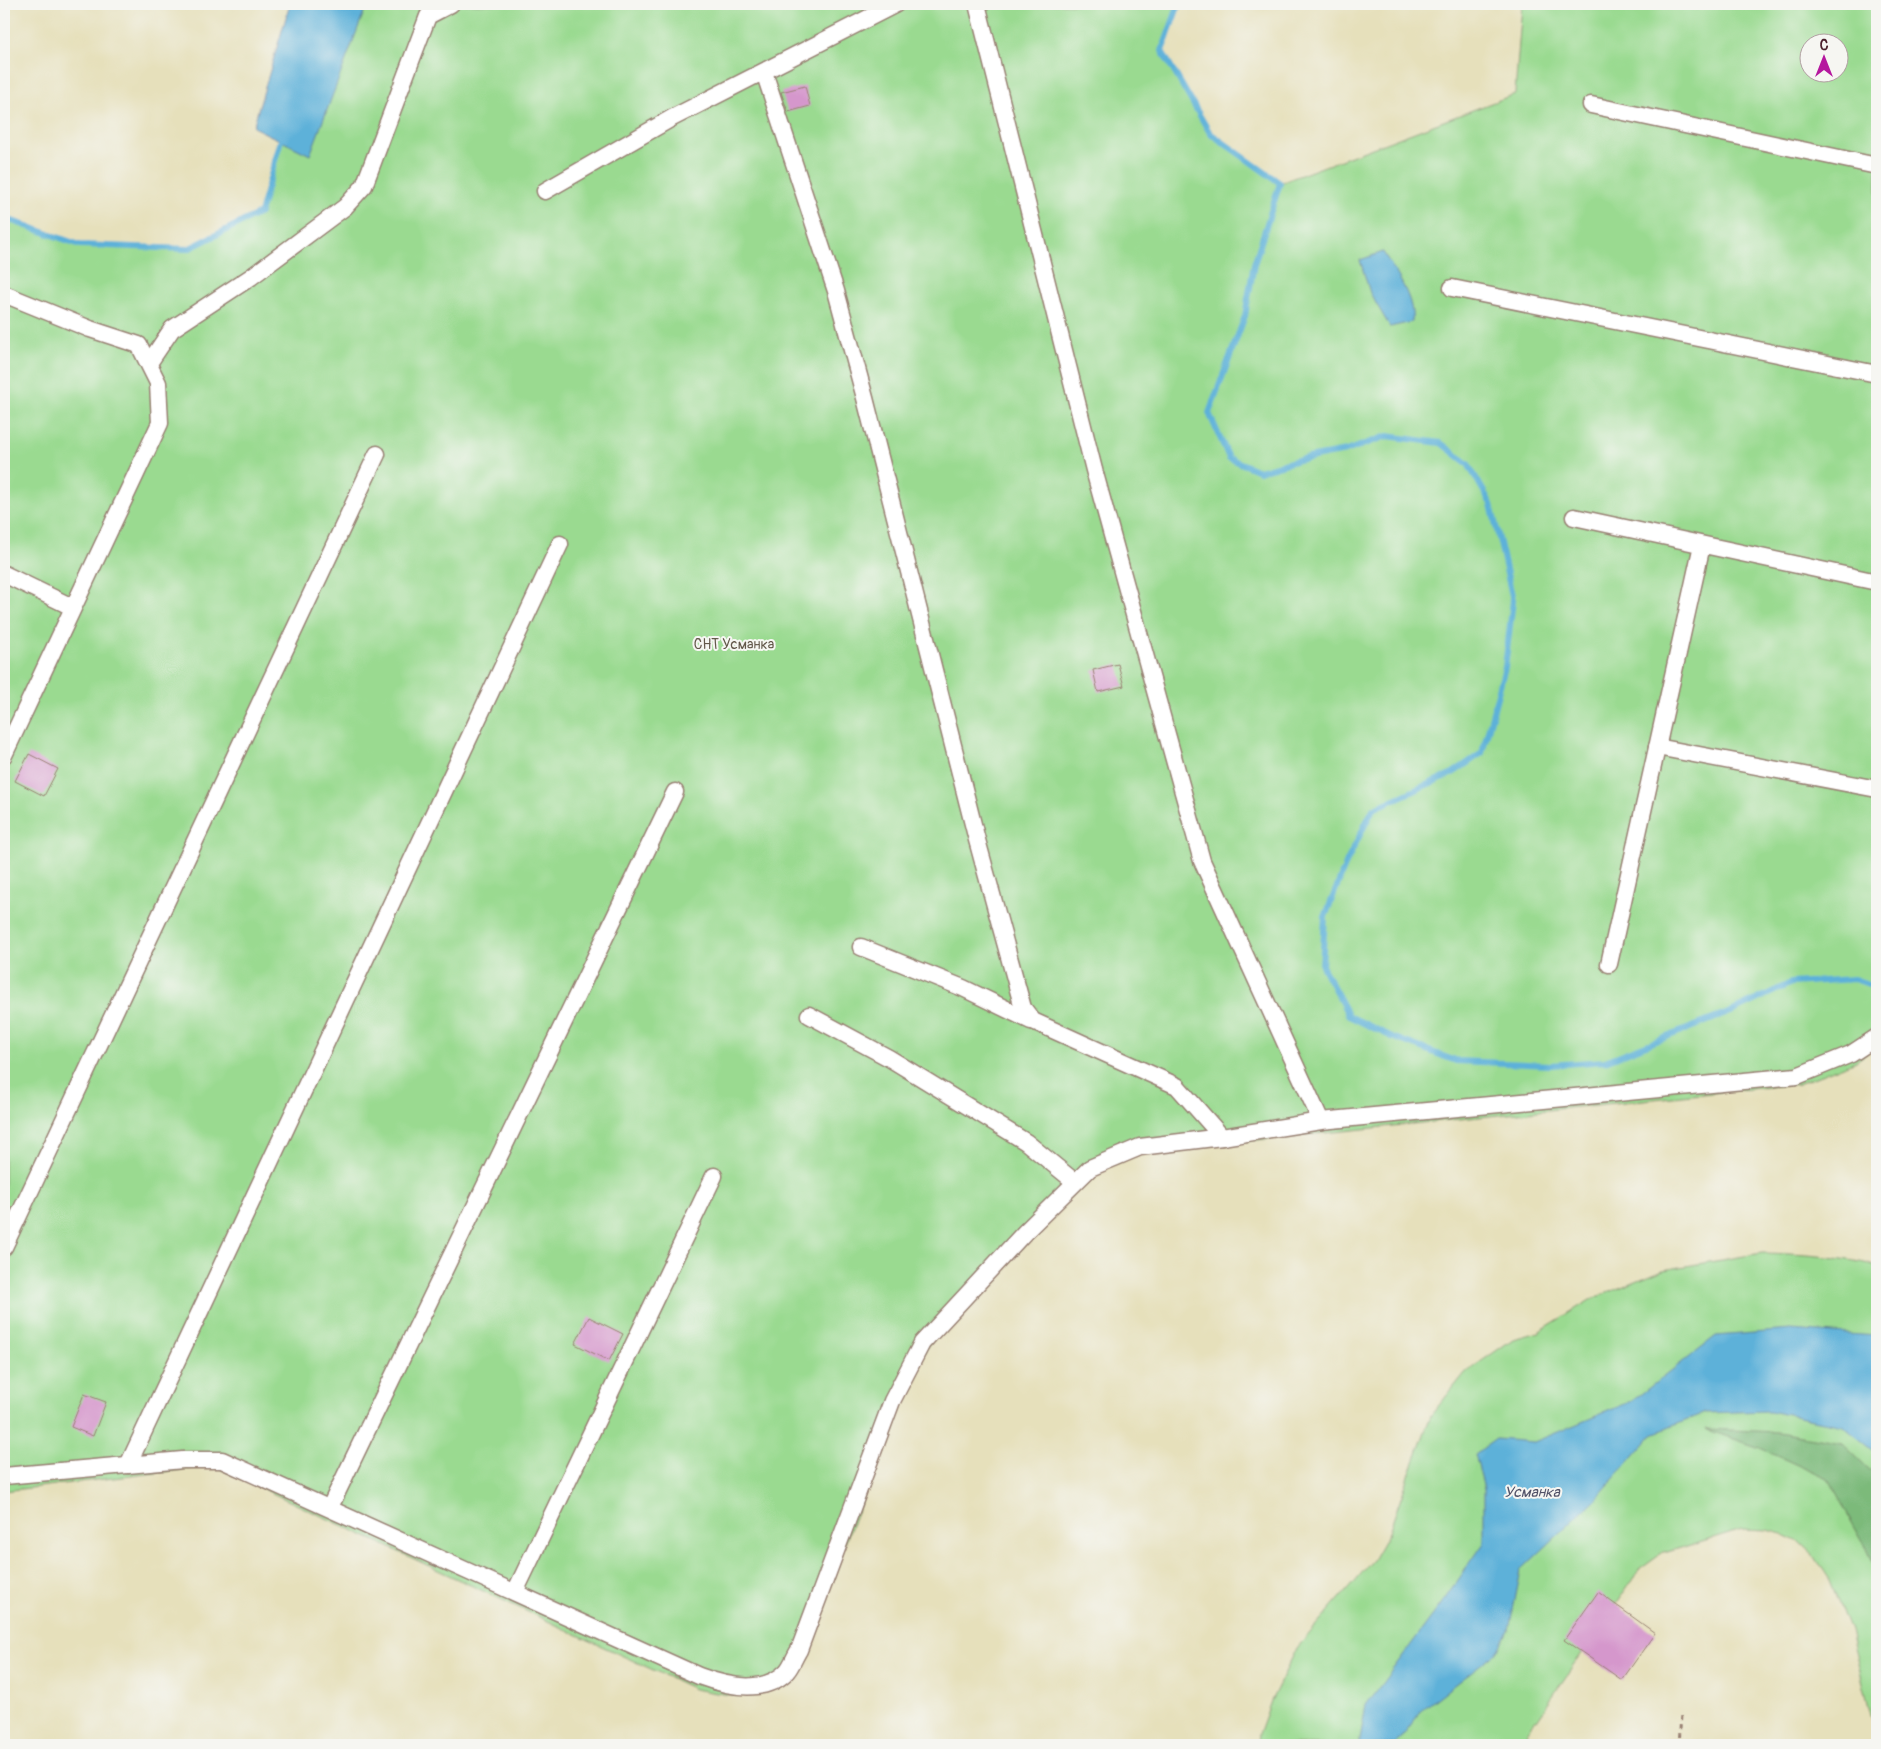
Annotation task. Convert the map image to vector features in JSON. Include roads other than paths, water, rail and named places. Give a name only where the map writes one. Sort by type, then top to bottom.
[{"type":"street","points":[[149,363],[172,329],[251,277],[345,207],[364,186],[428,16],[451,4]]},
{"type":"street","points":[[546,191],[672,118],[896,4]]},
{"type":"street","points":[[977,4],[1094,470],[1202,861],[1321,1121]]},
{"type":"street","points":[[764,72],[836,291],[868,407],[984,868],[1023,1008],[1033,1021]]},
{"type":"street","points":[[1591,105],[1877,166]]},
{"type":"street","points":[[1452,288],[1877,374]]},
{"type":"street","points":[[4,294],[90,329],[139,345],[158,383],[160,423],[4,755]]},
{"type":"street","points":[[4,1246],[377,454]]},
{"type":"street","points":[[1574,518],[1877,582]]},
{"type":"street","points":[[128,1465],[560,544]]},
{"type":"street","points":[[1608,964],[1702,545]]},
{"type":"street","points":[[4,574],[72,607]]},
{"type":"street","points":[[1657,747],[1877,789]]},
{"type":"street","points":[[330,1507],[675,792]]},
{"type":"street","points":[[862,947],[963,988],[1177,1086],[1222,1137]]},
{"type":"street","points":[[810,1015],[889,1058],[1026,1142],[1075,1182]]},
{"type":"street","points":[[4,1476],[183,1460],[222,1460],[718,1683],[741,1686],[768,1684],[787,1671],[799,1650],[892,1400],[922,1343],[1025,1232],[1090,1168],[1140,1146],[1222,1137],[1321,1121],[1797,1076],[1851,1054],[1877,1037]]},
{"type":"street","points":[[515,1592],[714,1176]]},
{"type":"water","points":[[290,4],[367,4],[310,155],[253,127]]},
{"type":"water","points":[[1383,252],[1407,295],[1412,313],[1412,322],[1390,327],[1370,293],[1360,260]]},
{"type":"water","name":"Усманка","points":[[1790,1330],[1877,1336],[1877,1453],[1843,1426],[1769,1411],[1705,1413],[1653,1434],[1595,1500],[1521,1570],[1509,1630],[1499,1650],[1423,1709],[1395,1745],[1359,1745],[1366,1705],[1484,1543],[1484,1489],[1475,1454],[1496,1439],[1534,1442],[1632,1401],[1716,1336]]},
{"type":"waterway","points":[[1179,4],[1162,51],[1210,133],[1280,183],[1254,264],[1245,316],[1209,413],[1229,458],[1259,471],[1298,460],[1346,451],[1387,436],[1441,443],[1468,464],[1491,504],[1513,600],[1505,667],[1482,753],[1453,773],[1373,809],[1347,861],[1325,917],[1322,966],[1349,1016],[1392,1037],[1456,1061],[1550,1065],[1605,1061],[1731,1012],[1791,983],[1854,979],[1877,987]]},
{"type":"waterway","points":[[4,218],[80,245],[188,249],[260,213],[283,133]]},
{"type":"park label","name":"СНТ Усманка","points":[[734,644]]}]
